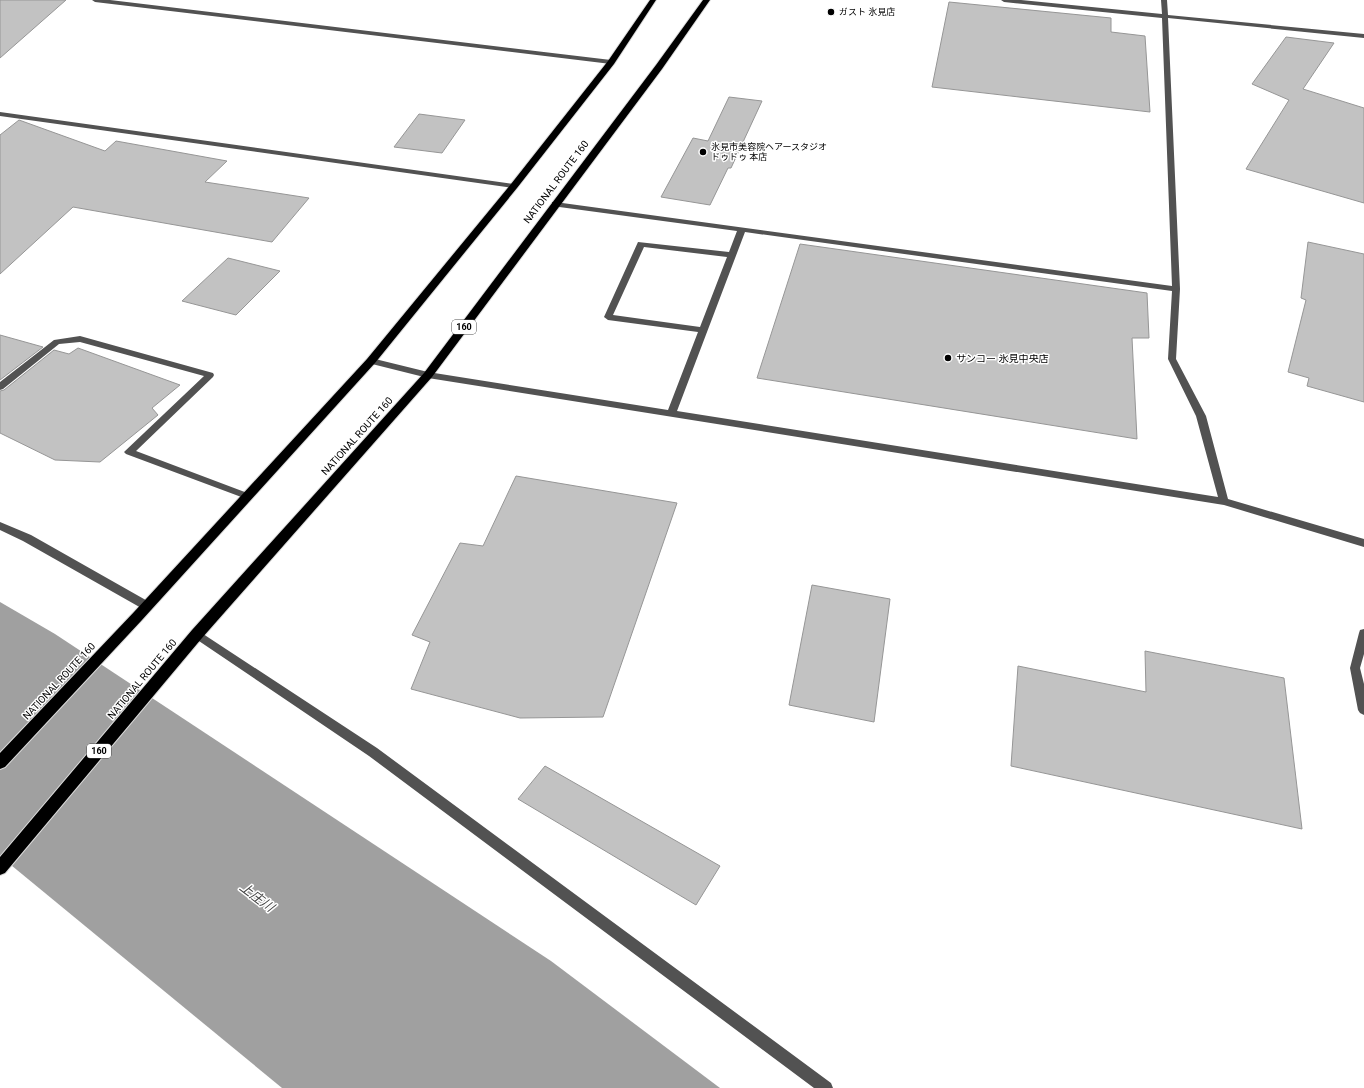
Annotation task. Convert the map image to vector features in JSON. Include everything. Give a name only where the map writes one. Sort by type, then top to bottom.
[{"type":"highway","points":[[147,606],[371,361],[514,186],[611,62],[653,0]]},
{"type":"highway","name":"NATIONAL ROUTE 160","points":[[0,868],[197,634],[428,375],[659,67],[707,0]]},
{"type":"highway","name":"NATIONAL ROUTE 160","points":[[0,763],[147,606]]},
{"type":"street","points":[[95,0],[611,62]]},
{"type":"street","points":[[1004,0],[1364,36]]},
{"type":"street","points":[[1164,0],[1166,17],[1176,289],[1172,360],[1201,416],[1224,501]]},
{"type":"street","points":[[0,114],[514,186]]},
{"type":"street","points":[[555,204],[1176,289]]},
{"type":"street","points":[[672,412],[742,230]]},
{"type":"street","points":[[703,330],[608,317],[640,244],[732,255]]},
{"type":"street","points":[[0,387],[57,342],[80,339],[210,375],[129,452],[247,496]]},
{"type":"street","points":[[371,361],[428,375],[672,412],[1224,501],[1364,543]]},
{"type":"street","points":[[0,526],[27,538],[147,606]]},
{"type":"street","points":[[1364,633],[1355,668],[1364,710]]},
{"type":"street","points":[[197,634],[373,752],[826,1088]]},
{"type":"water","name":"上庄川","points":[[0,602],[55,634],[551,961],[720,1088],[282,1088],[0,856]]},
{"type":"building","points":[[0,0],[66,0],[0,58]]},
{"type":"building","points":[[949,2],[1111,18],[1111,32],[1145,36],[1150,112],[932,87]]},
{"type":"building","points":[[1286,37],[1334,43],[1303,89],[1364,108],[1364,203],[1246,169],[1289,100],[1252,84]]},
{"type":"building","points":[[729,97],[762,101],[731,168],[728,168],[710,205],[661,197],[693,138],[708,141]]},
{"type":"building","points":[[419,114],[465,120],[442,153],[394,147]]},
{"type":"building","points":[[19,120],[105,151],[116,141],[227,161],[205,182],[309,198],[272,242],[73,207],[0,274],[0,135]]},
{"type":"building","points":[[1308,242],[1364,254],[1364,402],[1307,386],[1309,378],[1288,372],[1306,300],[1301,298]]},
{"type":"building","name":"サンコー 氷見中央店","points":[[800,244],[1147,293],[1149,338],[1132,338],[1137,439],[757,378]]},
{"type":"building","points":[[228,258],[280,271],[236,315],[182,301]]},
{"type":"building","points":[[0,335],[43,347],[0,380]]},
{"type":"building","points":[[78,348],[180,385],[152,408],[158,415],[100,462],[55,460],[0,433],[0,391],[4,390],[54,350],[69,354]]},
{"type":"building","points":[[516,476],[677,503],[603,717],[520,718],[411,689],[430,642],[412,635],[460,543],[483,546]]},
{"type":"building","points":[[812,585],[890,599],[874,722],[789,705]]},
{"type":"building","points":[[1145,651],[1284,678],[1302,829],[1011,766],[1018,666],[1146,692]]},
{"type":"building","points":[[545,766],[720,866],[696,905],[518,799]]},
{"type":"place","name":"ガスト 氷見店","points":[[831,12]]},
{"type":"place","name":"氷見市美容院ヘアースタジオ ドゥドゥ 本店","points":[[703,152]]},
{"type":"place","name":"サンコー 氷見中央店","points":[[948,358]]}]
